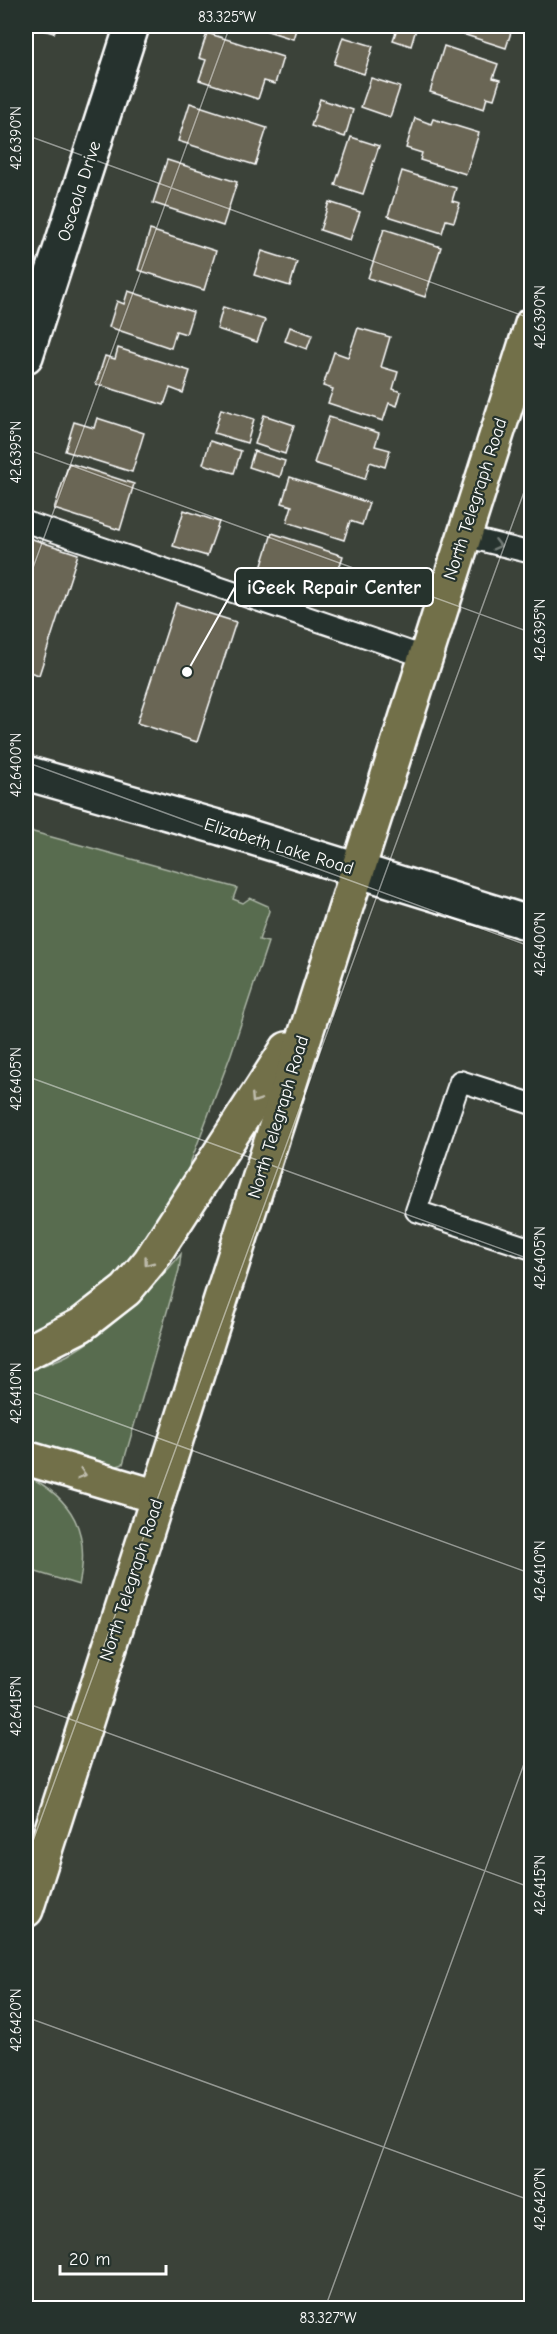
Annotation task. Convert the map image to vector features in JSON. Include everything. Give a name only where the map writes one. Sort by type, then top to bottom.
[{"type":"main road","name":"Osceola Drive","points":[[26,356],[132,26]]},
{"type":"main road","name":"North Telegraph Road","points":[[26,1910],[463,536],[526,360],[531,324]]},
{"type":"main road","name":"Elizabeth Lake Road","points":[[26,773],[357,869],[531,924]]},
{"type":"main road","points":[[26,1353],[81,1325],[126,1290],[144,1268],[310,1015]]},
{"type":"main road","points":[[26,1458],[158,1497]]},
{"type":"lane","points":[[26,522],[424,657]]},
{"type":"lane","points":[[463,536],[531,553]]},
{"type":"lane","points":[[531,1104],[460,1081],[416,1211],[531,1249]]},
{"type":"green space","points":[[26,830],[237,888],[233,899],[243,903],[250,898],[268,906],[269,911],[259,940],[268,942],[231,1054],[181,1188],[162,1227],[104,1292],[49,1327],[26,1338]]},
{"type":"green space","points":[[181,1254],[179,1270],[123,1464],[112,1468],[26,1443],[26,1372],[68,1355],[100,1334],[143,1296]]},
{"type":"green space","points":[[26,1475],[56,1495],[75,1519],[82,1549],[79,1585],[26,1569]]},
{"type":"building","points":[[30,26],[57,26],[54,33]]},
{"type":"building","points":[[252,26],[297,26],[293,39]]},
{"type":"building","points":[[398,26],[416,29],[411,46],[393,40]]},
{"type":"building","points":[[451,26],[513,26],[506,48],[450,30]]},
{"type":"building","points":[[207,33],[283,57],[275,84],[264,81],[258,99],[199,80],[206,60],[199,58]]},
{"type":"building","points":[[343,37],[373,46],[364,74],[334,64]]},
{"type":"building","points":[[444,46],[498,64],[493,78],[500,80],[494,99],[487,97],[484,109],[430,92]]},
{"type":"building","points":[[371,78],[400,87],[390,117],[361,107]]},
{"type":"building","points":[[320,99],[353,110],[345,137],[311,126]]},
{"type":"building","points":[[190,103],[267,128],[255,165],[178,141]]},
{"type":"building","points":[[26,113],[32,115],[26,136]]},
{"type":"building","points":[[415,118],[431,124],[433,119],[479,133],[466,174],[420,160],[422,153],[406,148]]},
{"type":"building","points":[[351,137],[379,146],[363,194],[335,185]]},
{"type":"building","points":[[167,160],[237,182],[223,226],[153,203]]},
{"type":"building","points":[[402,171],[456,188],[452,201],[460,203],[454,222],[446,220],[442,233],[388,216]]},
{"type":"building","points":[[329,202],[360,212],[350,240],[320,230]]},
{"type":"building","points":[[384,229],[441,247],[425,297],[368,278]]},
{"type":"building","points":[[150,230],[216,251],[204,290],[138,270]]},
{"type":"building","points":[[262,251],[297,262],[290,286],[254,275]]},
{"type":"building","points":[[128,291],[193,312],[186,334],[176,331],[171,348],[109,327],[117,301],[124,304]]},
{"type":"building","points":[[223,307],[265,320],[257,342],[217,329]]},
{"type":"building","points":[[290,327],[312,335],[307,349],[285,341]]},
{"type":"building","points":[[358,328],[390,337],[381,367],[398,372],[393,389],[401,392],[397,406],[389,403],[383,421],[328,403],[333,389],[323,386],[334,352],[348,357]]},
{"type":"building","points":[[118,348],[190,371],[183,393],[170,388],[164,405],[96,384],[105,356],[115,359]]},
{"type":"building","points":[[221,409],[254,419],[247,443],[214,433]]},
{"type":"building","points":[[264,415],[294,425],[285,454],[255,444]]},
{"type":"building","points":[[329,417],[379,433],[375,446],[390,450],[385,467],[370,462],[365,479],[314,463]]},
{"type":"building","points":[[97,418],[144,433],[132,472],[65,451],[74,422],[94,428]]},
{"type":"building","points":[[210,441],[241,451],[234,473],[203,464]]},
{"type":"building","points":[[254,451],[285,461],[280,477],[249,467]]},
{"type":"building","points":[[69,463],[134,484],[120,530],[54,509]]},
{"type":"building","points":[[290,477],[369,503],[362,525],[350,521],[344,540],[287,522],[292,506],[282,503]]},
{"type":"building","points":[[184,510],[219,522],[207,556],[173,546]]},
{"type":"building","points":[[272,533],[343,556],[330,597],[259,575]]},
{"type":"building","points":[[26,537],[78,554],[39,675],[26,671]]},
{"type":"building","points":[[176,603],[236,622],[197,742],[137,723]]},
{"type":"place","name":"iGeek Repair Center","points":[[187,672]]}]
